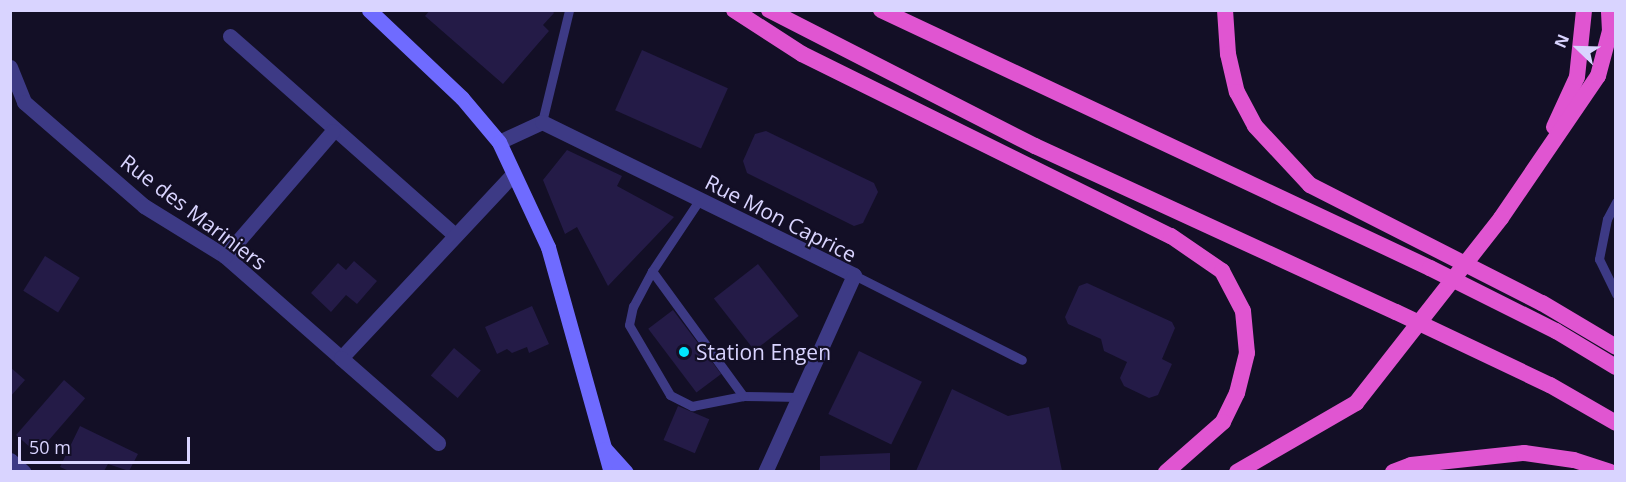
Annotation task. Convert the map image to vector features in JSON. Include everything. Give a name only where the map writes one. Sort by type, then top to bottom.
[{"type":"highway","points":[[734,10],[802,54],[1171,236],[1222,271],[1243,312],[1247,353],[1237,393],[1223,422],[1166,471]]},
{"type":"highway","points":[[769,10],[1024,141],[1550,385],[1616,423]]},
{"type":"highway","points":[[881,10],[1430,268],[1556,331],[1616,367]]},
{"type":"highway","points":[[1225,10],[1228,54],[1237,92],[1255,126],[1310,185],[1542,303],[1616,347]]},
{"type":"highway","points":[[1502,219],[1563,111],[1577,77],[1584,10]]},
{"type":"highway","points":[[1237,471],[1356,403],[1502,219],[1598,76],[1610,31],[1610,10]]},
{"type":"highway","points":[[1393,471],[1411,465],[1524,453],[1574,460],[1610,471]]},
{"type":"main road","points":[[369,10],[462,98],[499,142],[512,175],[548,247],[574,330],[601,445],[611,471]]},
{"type":"main road","points":[[601,445],[626,471]]},
{"type":"street","points":[[230,36],[333,131],[455,235]]},
{"type":"street","name":"Rue des Mariniers","points":[[10,67],[24,102],[144,206],[225,256],[438,442]]},
{"type":"street","points":[[499,142],[542,122]]},
{"type":"street","name":"Rue Mon Caprice","points":[[542,122],[854,274],[765,471]]},
{"type":"street","points":[[225,256],[333,131]]},
{"type":"street","points":[[341,358],[512,175]]},
{"type":"street","points":[[10,460],[24,471]]},
{"type":"lane","points":[[542,122],[569,10]]},
{"type":"lane","points":[[700,199],[652,271],[633,306],[629,325],[670,396],[692,406],[743,396],[799,397]]},
{"type":"lane","points":[[1616,202],[1607,219],[1599,260],[1616,294]]},
{"type":"lane","points":[[652,271],[743,396]]},
{"type":"lane","points":[[854,274],[1022,360]]},
{"type":"building","points":[[430,10],[552,10],[554,13],[543,25],[549,31],[503,84],[425,16]]},
{"type":"building","points":[[642,50],[728,88],[701,149],[615,110]]},
{"type":"building","points":[[766,131],[874,183],[878,192],[863,223],[854,226],[747,173],[743,161],[755,134]]},
{"type":"building","points":[[567,150],[622,176],[617,186],[674,217],[608,286],[577,227],[565,234],[543,180]]},
{"type":"building","points":[[45,256],[80,278],[58,312],[23,291]]},
{"type":"building","points":[[354,261],[377,281],[357,304],[346,295],[331,312],[311,293],[338,263],[346,270]]},
{"type":"building","points":[[758,264],[799,316],[755,350],[714,298]]},
{"type":"building","points":[[1087,283],[1172,322],[1175,328],[1162,359],[1172,364],[1158,395],[1149,398],[1124,386],[1120,378],[1127,362],[1104,351],[1101,339],[1068,324],[1065,317],[1079,286]]},
{"type":"building","points":[[532,306],[549,344],[529,353],[527,347],[512,353],[507,349],[497,354],[485,327]]},
{"type":"building","points":[[673,310],[721,374],[696,393],[648,329]]},
{"type":"building","points":[[454,348],[481,370],[458,398],[431,376]]},
{"type":"building","points":[[859,351],[922,382],[891,445],[828,414]]},
{"type":"building","points":[[10,367],[25,380],[10,397]]},
{"type":"building","points":[[64,380],[85,398],[37,453],[16,435]]},
{"type":"building","points":[[952,389],[1008,416],[1049,407],[1062,471],[916,471]]},
{"type":"building","points":[[678,406],[709,419],[695,453],[664,440]]},
{"type":"building","points":[[80,426],[138,454],[129,471],[108,464],[104,471],[69,471],[60,467]]},
{"type":"building","points":[[890,453],[890,471],[820,471],[820,456]]},
{"type":"place","name":"Station Engen","points":[[684,352]]}]
